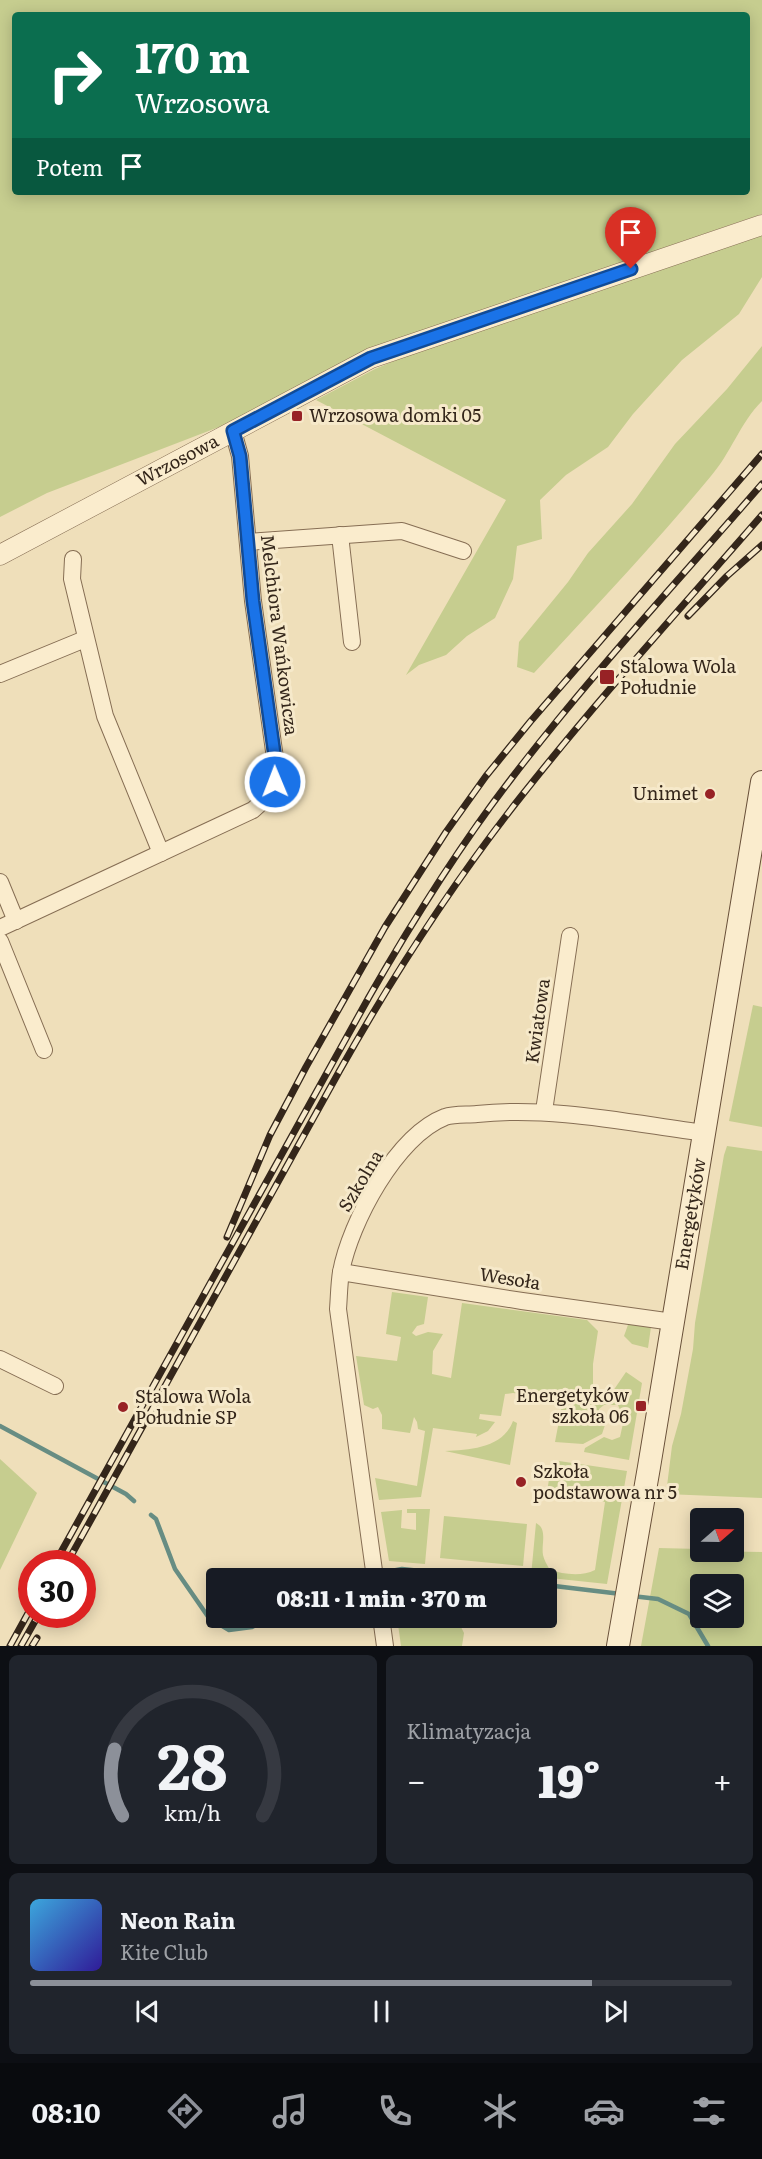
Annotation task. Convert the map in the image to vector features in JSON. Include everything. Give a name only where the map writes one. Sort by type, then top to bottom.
[{"type":"main road","name":"Energetyków","points":[[618,1646],[762,782]]},
{"type":"street","name":"Wrzosowa","points":[[0,555],[325,382],[390,351],[762,225]]},
{"type":"street","name":"Melchiora Wańkowicza","points":[[0,928],[253,810],[264,801],[275,782],[275,758],[253,601],[240,456],[233,431]]},
{"type":"street","points":[[248,542],[402,531],[463,551]]},
{"type":"street","points":[[340,535],[352,642]]},
{"type":"street","points":[[73,560],[72,579],[105,716],[161,853]]},
{"type":"street","points":[[0,674],[85,639]]},
{"type":"street","points":[[0,882],[16,921]]},
{"type":"street","name":"Kwiatowa","points":[[544,1111],[570,936]]},
{"type":"street","points":[[0,941],[44,1050]]},
{"type":"street","name":"Szkolna","points":[[374,1568],[338,1309],[341,1272],[361,1212],[384,1174],[411,1139],[446,1117],[496,1112],[544,1111],[704,1132]]},
{"type":"street","name":"Wesoła","points":[[341,1272],[673,1322]]},
{"type":"street","points":[[0,1359],[56,1386]]},
{"type":"street","points":[[383,1628],[385,1646]]},
{"type":"green space","points":[[0,0],[762,0],[762,214],[387,343],[245,417],[47,493],[0,517]]},
{"type":"green space","points":[[762,235],[762,277],[739,314],[682,360],[633,414],[608,447],[566,475],[540,500],[542,539],[517,546],[513,579],[495,618],[467,636],[446,655],[419,665],[406,675],[506,500],[316,400],[375,369],[408,355]]},
{"type":"green space","points":[[762,346],[762,401],[718,467],[646,551],[534,673],[517,667],[519,642],[568,582],[588,553],[632,504],[675,444],[727,389]]},
{"type":"green space","points":[[753,1005],[762,1007],[762,1127],[729,1121]]},
{"type":"green space","points":[[727,1146],[762,1151],[762,1498],[666,1494],[672,1446],[681,1414],[693,1349],[695,1323]]},
{"type":"green space","points":[[392,1292],[428,1297],[424,1324],[417,1326],[412,1333],[416,1336],[428,1332],[443,1334],[433,1351],[432,1374],[451,1378],[462,1303],[587,1320],[598,1331],[593,1364],[593,1386],[600,1393],[613,1391],[626,1372],[642,1383],[629,1460],[584,1452],[585,1448],[604,1437],[612,1440],[620,1437],[624,1419],[618,1405],[604,1405],[599,1409],[599,1415],[605,1425],[602,1434],[583,1444],[555,1442],[563,1400],[513,1393],[505,1394],[501,1416],[480,1414],[479,1419],[495,1422],[488,1431],[476,1437],[477,1434],[433,1428],[421,1497],[379,1500],[375,1478],[417,1486],[425,1431],[418,1429],[414,1417],[410,1433],[382,1429],[382,1415],[378,1407],[373,1409],[364,1405],[356,1356],[397,1361],[401,1337],[386,1334]]},
{"type":"green space","points":[[629,1322],[651,1327],[648,1348],[632,1344],[624,1336]]},
{"type":"green space","points":[[513,1421],[517,1423],[510,1465],[445,1451],[485,1446],[502,1437]]},
{"type":"green space","points":[[0,1459],[37,1493],[0,1570]]},
{"type":"green space","points":[[552,1460],[627,1471],[607,1584],[557,1579],[557,1572],[578,1574],[595,1570],[605,1502],[547,1492]]},
{"type":"green space","points":[[407,1509],[430,1509],[425,1564],[389,1561],[381,1512],[402,1510],[401,1528],[416,1530],[416,1513],[407,1513]]},
{"type":"green space","points":[[444,1516],[527,1524],[523,1566],[440,1558]]},
{"type":"green space","points":[[536,1523],[542,1529],[545,1561],[549,1568],[532,1568]]},
{"type":"green space","points":[[659,1548],[690,1549],[690,1562],[744,1562],[744,1552],[762,1552],[762,1646],[641,1646]]},
{"type":"green space","points":[[399,1628],[462,1628],[464,1633],[462,1646],[401,1646]]},
{"type":"waterway","points":[[0,1426],[126,1494],[134,1501]]},
{"type":"waterway","points":[[151,1515],[156,1519],[175,1569],[206,1614]]},
{"type":"waterway","points":[[557,1586],[621,1594]]},
{"type":"waterway","points":[[632,1596],[658,1599],[689,1614],[708,1646]]},
{"type":"waterway","points":[[226,1628],[229,1630],[244,1628]]},
{"type":"railway","points":[[227,1237],[270,1135],[306,1067],[385,927],[446,832],[486,776],[530,722],[762,454]]},
{"type":"railway","points":[[62,1550],[369,997],[436,886],[491,805],[541,741],[602,667],[762,484]]},
{"type":"railway","points":[[74,1550],[340,1070],[426,929],[473,860],[552,758],[762,515]]},
{"type":"railway","points":[[688,616],[727,576],[762,545]]},
{"type":"railway","points":[[10,1646],[20,1628]]},
{"type":"railway","points":[[21,1646],[31,1628]]},
{"type":"railway","points":[[32,1646],[37,1638]]},
{"type":"place","name":"Wrzosowa domki 05","points":[[297,416]]},
{"type":"place","name":"Stalowa Wola Południe","points":[[607,677]]},
{"type":"place","name":"Unimet","points":[[710,794]]},
{"type":"place","name":"Energetyków szkoła 06","points":[[641,1406]]},
{"type":"place","name":"Stalowa Wola Południe SP","points":[[123,1407]]},
{"type":"place","name":"Szkoła podstawowa nr 5","points":[[521,1482]]},
{"type":"route","points":[[275,782],[275,758],[253,601],[240,456],[233,431],[371,358],[631,269]]}]
